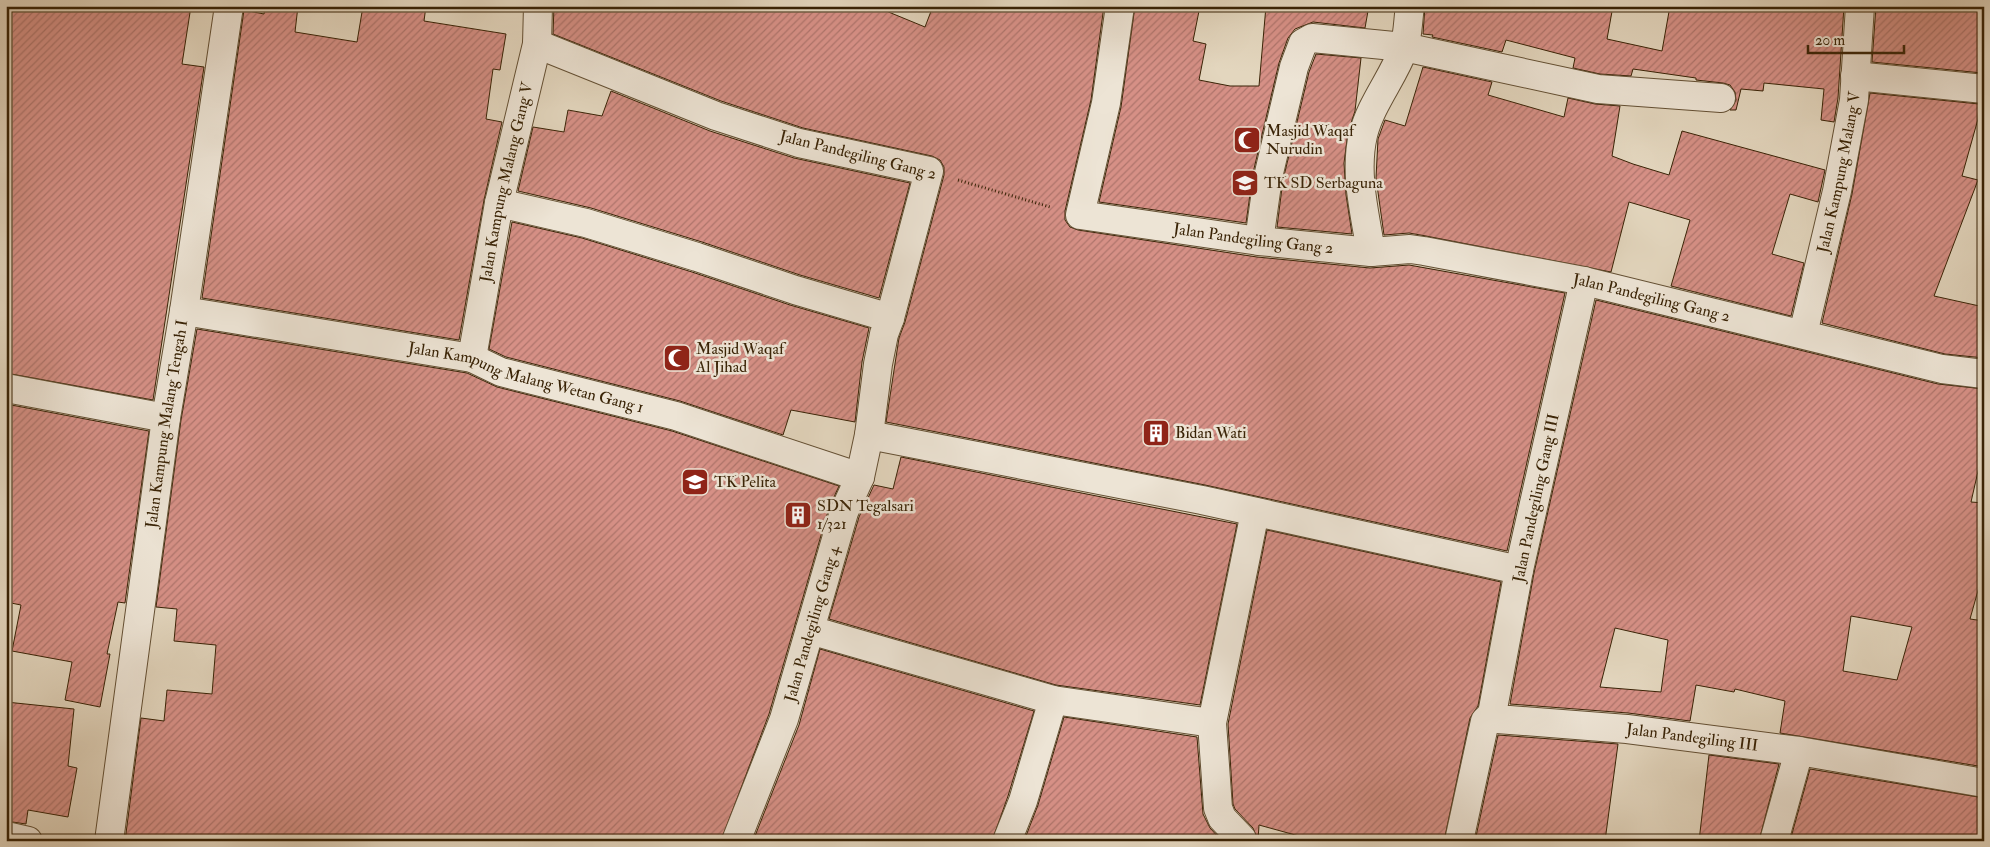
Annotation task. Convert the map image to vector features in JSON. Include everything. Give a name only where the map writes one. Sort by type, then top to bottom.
[{"type":"street","name":"Jalan Kampung Malang Tengah I","points":[[109,841],[166,418],[184,311],[229,6]]},
{"type":"street","name":"Jalan Kampung Malang Gang V","points":[[472,358],[499,203],[537,44],[538,6]]},
{"type":"street","points":[[1080,215],[1106,103],[1120,6]]},
{"type":"street","points":[[1371,252],[1358,171],[1363,134],[1371,110],[1404,47],[1410,6]]},
{"type":"street","name":"Jalan Kampung Malang V","points":[[1803,334],[1837,191],[1854,100],[1860,6]]},
{"type":"street","points":[[1259,241],[1268,177],[1294,68],[1303,43],[1312,38],[1404,47],[1598,89],[1721,98]]},
{"type":"street","name":"Jalan Pandegiling Gang 2","points":[[537,44],[716,116],[790,140],[929,171]]},
{"type":"street","points":[[1855,76],[1984,89]]},
{"type":"street","name":"Jalan Pandegiling Gang 4","points":[[736,841],[784,719],[844,512],[860,477],[869,435],[878,364],[884,334],[890,318],[929,171]]},
{"type":"street","points":[[499,203],[586,223],[890,318]]},
{"type":"street","name":"Jalan Pandegiling Gang 2","points":[[1080,215],[1259,241],[1371,252],[1410,249],[1424,251],[1584,281],[1942,369],[1984,374]]},
{"type":"street","name":"Jalan Pandegiling Gang III","points":[[1459,841],[1485,721],[1493,715],[1519,570],[1584,281]]},
{"type":"street","name":"Jalan Kampung Malang Wetan Gang 1","points":[[184,311],[472,358],[501,372],[676,416],[860,477]]},
{"type":"street","points":[[6,388],[166,418]]},
{"type":"street","points":[[869,435],[1255,512],[1519,570]]},
{"type":"street","points":[[1246,840],[1222,818],[1218,808],[1212,723],[1255,512]]},
{"type":"street","points":[[810,630],[1053,700],[1212,723]]},
{"type":"street","points":[[1008,841],[1053,700]]},
{"type":"street","name":"Jalan Pandegiling III","points":[[1493,715],[1496,719],[1627,729],[1799,750],[1984,783]]},
{"type":"street","points":[[1774,841],[1799,750]]},
{"type":"street","points":[[6,836],[28,841]]},
{"type":"path","name":"Jalan Pandegiling Gang 2","points":[[929,171],[1080,215]]},
{"type":"building","points":[[11,6],[191,6],[182,64],[204,67],[153,400],[6,373],[6,32]]},
{"type":"building","points":[[265,6],[298,6],[295,32],[357,42],[363,6],[426,6],[424,21],[506,34],[500,70],[493,69],[486,119],[502,122],[484,200],[459,340],[202,298],[244,10],[264,14]]},
{"type":"building","points":[[554,6],[874,6],[925,27],[933,6],[1104,6],[1091,100],[1065,211],[1065,220],[1070,227],[1078,230],[1257,257],[1370,268],[1409,265],[1565,293],[1507,551],[1205,485],[886,422],[899,338],[905,322],[944,175],[944,167],[940,160],[932,156],[803,128],[721,101],[553,34]]},
{"type":"building","points":[[1135,6],[1200,6],[1193,41],[1206,44],[1199,80],[1230,86],[1259,86],[1266,6],[1368,11],[1365,28],[1313,22],[1295,29],[1288,38],[1279,63],[1253,173],[1246,223],[1099,202],[1121,107]]},
{"type":"building","points":[[1425,6],[1613,6],[1607,39],[1662,51],[1670,6],[1844,6],[1838,98],[1834,122],[1821,120],[1824,89],[1764,83],[1763,91],[1741,89],[1736,110],[1730,110],[1736,100],[1735,92],[1730,85],[1723,83],[1633,69],[1631,76],[1600,74],[1573,68],[1575,58],[1506,40],[1502,52],[1423,34]]},
{"type":"building","points":[[1876,6],[1984,6],[1982,73],[1872,62]]},
{"type":"building","points":[[1316,54],[1361,58],[1355,111],[1348,132],[1344,163],[1346,195],[1352,234],[1277,227],[1283,180],[1309,72]]},
{"type":"building","points":[[1423,67],[1492,82],[1488,95],[1564,117],[1568,98],[1595,104],[1620,106],[1612,156],[1669,175],[1682,131],[1825,170],[1818,202],[1790,194],[1772,254],[1804,263],[1791,316],[1671,286],[1690,220],[1629,202],[1611,272],[1409,233],[1384,235],[1376,178],[1378,139],[1385,120],[1405,126]]},
{"type":"building","points":[[611,91],[710,131],[794,158],[910,183],[879,298],[800,275],[702,242],[591,208],[518,191],[533,127],[564,132],[568,110],[602,116]]},
{"type":"building","points":[[1870,93],[1979,104],[1978,119],[1962,176],[1978,180],[1934,296],[1984,307],[1984,358],[1945,354],[1822,323],[1852,194]]},
{"type":"building","points":[[512,222],[582,238],[790,305],[869,328],[862,362],[855,422],[791,410],[783,435],[680,401],[506,357],[489,349]]},
{"type":"building","points":[[1596,300],[1938,384],[1984,389],[1984,445],[1971,502],[1984,503],[1984,569],[1970,619],[1984,621],[1984,767],[1780,733],[1785,701],[1735,689],[1734,692],[1696,685],[1690,721],[1628,713],[1510,704],[1534,573]],"holes":[[[1851,616],[1912,627],[1897,680],[1843,671]],[[1615,628],[1668,640],[1661,692],[1600,687]]]},
{"type":"building","points":[[197,329],[467,373],[497,387],[672,431],[839,486],[829,508],[769,714],[721,841],[125,841],[141,718],[164,721],[167,690],[212,694],[216,645],[174,641],[177,609],[156,607],[181,420]]},
{"type":"building","points":[[6,404],[149,431],[125,603],[118,602],[107,654],[110,654],[100,707],[65,700],[72,662],[12,651],[21,605],[6,602]]},
{"type":"building","points":[[901,457],[1237,524],[1200,705],[1056,685],[829,619],[859,517],[874,485],[893,489]]},
{"type":"building","points":[[1267,530],[1501,582],[1478,706],[1470,718],[1444,841],[1317,841],[1259,825],[1258,841],[1253,828],[1235,809],[1233,804],[1228,724]]},
{"type":"building","points":[[820,649],[1034,711],[992,841],[753,841],[799,725]]},
{"type":"building","points":[[6,702],[74,709],[68,766],[77,768],[68,817],[28,810],[26,824],[6,821]]},
{"type":"building","points":[[1064,717],[1197,737],[1203,814],[1210,828],[1222,841],[1024,841],[1038,805]]},
{"type":"building","points":[[1498,735],[1618,744],[1605,841],[1475,841]]},
{"type":"building","points":[[1709,755],[1779,764],[1759,841],[1699,841]]},
{"type":"building","points":[[1810,769],[1984,798],[1984,841],[1790,841]]},
{"type":"place","name":"Masjid Waqaf Nurudin","points":[[1247,140]]},
{"type":"place","name":"TK SD Serbaguna","points":[[1245,183]]},
{"type":"place","name":"Masjid Waqaf Al Jihad","points":[[677,358]]},
{"type":"place","name":"Bidan Wati","points":[[1156,433]]},
{"type":"place","name":"TK Pelita","points":[[695,482]]},
{"type":"place","name":"SDN Tegalsari 1/321","points":[[798,515]]}]
